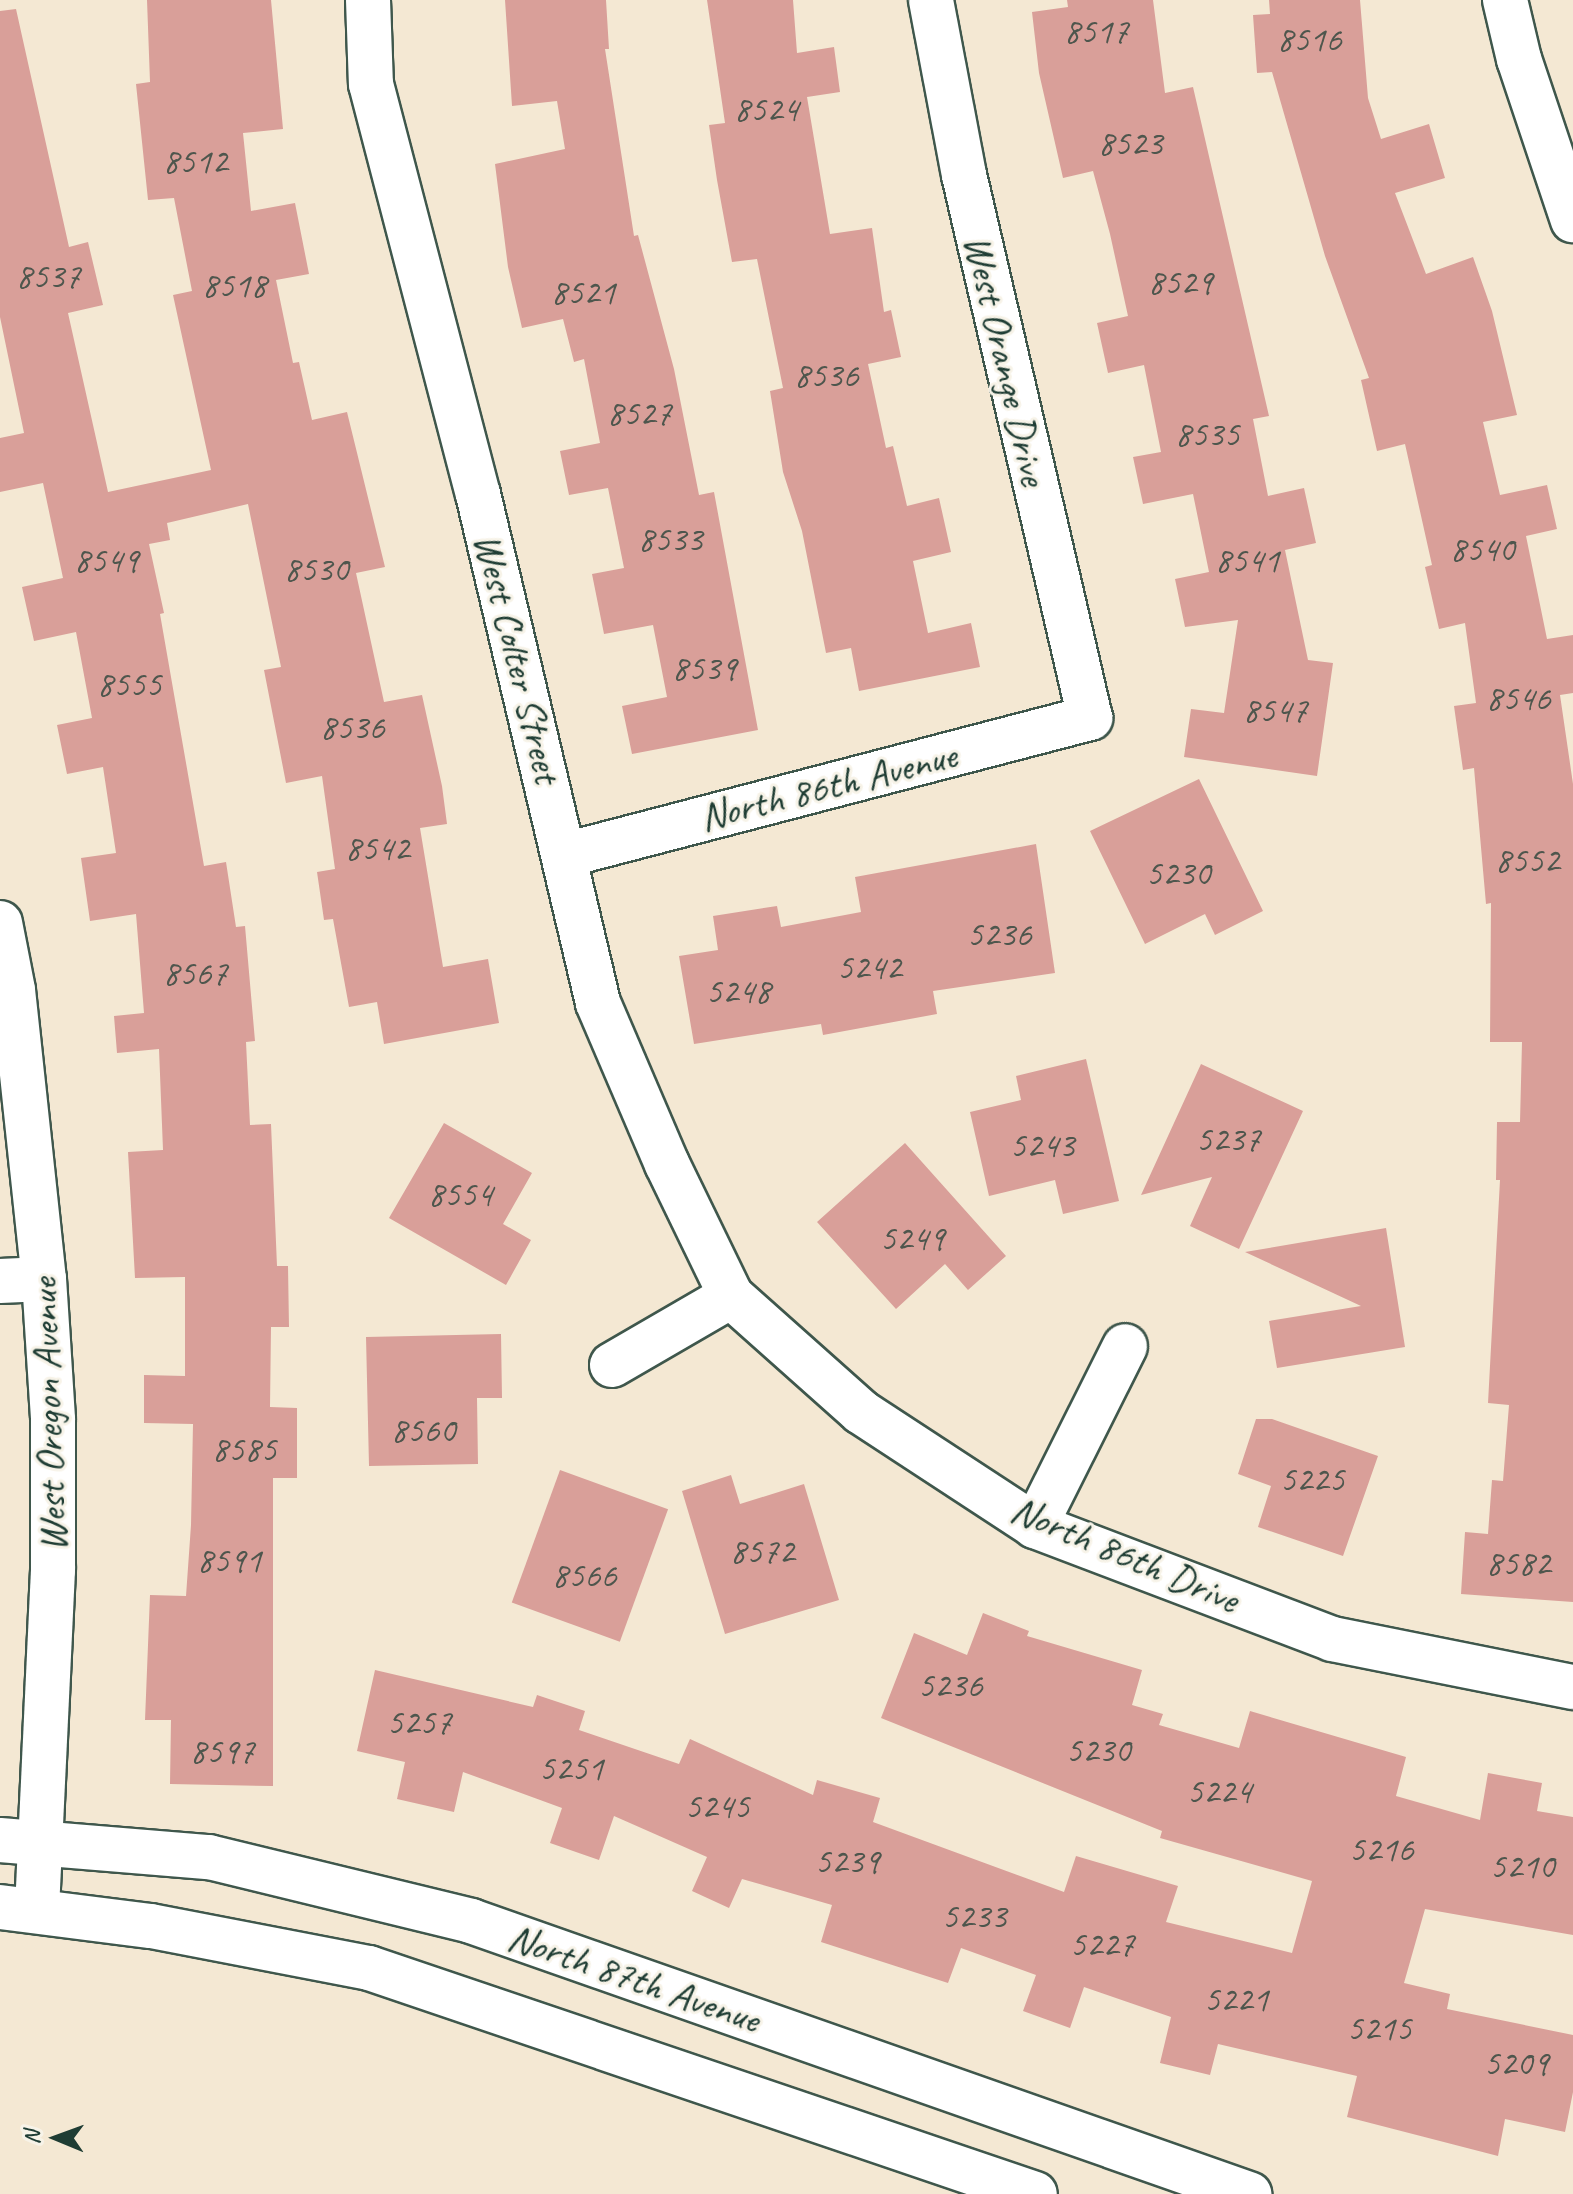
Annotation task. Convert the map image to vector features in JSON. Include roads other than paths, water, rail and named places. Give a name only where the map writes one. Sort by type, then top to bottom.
[{"type":"street","name":"West Colter Street","points":[[368,0],[371,84],[565,855],[598,1003],[667,1164],[731,1296]]},
{"type":"street","name":"West Orange Drive","points":[[931,0],[964,175],[1090,718]]},
{"type":"street","points":[[1505,0],[1519,59],[1573,220]]},
{"type":"street","name":"North 86th Avenue","points":[[565,855],[1090,718]]},
{"type":"street","name":"West Oregon Avenue","points":[[0,923],[13,990],[44,1279],[53,1420],[53,1570],[20,1841],[18,1908]]},
{"type":"street","points":[[0,1281],[44,1279]]},
{"type":"street","points":[[612,1365],[731,1296]]},
{"type":"street","name":"North 86th Drive","points":[[731,1296],[861,1412],[1035,1526],[1332,1639],[1573,1687]]},
{"type":"street","points":[[1035,1526],[1125,1346]]},
{"type":"street","name":"North 87th Avenue","points":[[20,1841],[209,1857],[471,1921],[1249,2194]]},
{"type":"street","name":"North 87th Avenue","points":[[18,1908],[255,1944],[369,1968],[981,2185],[1035,2194]]},
{"type":"street","points":[[981,2185],[1006,2108]]}]
